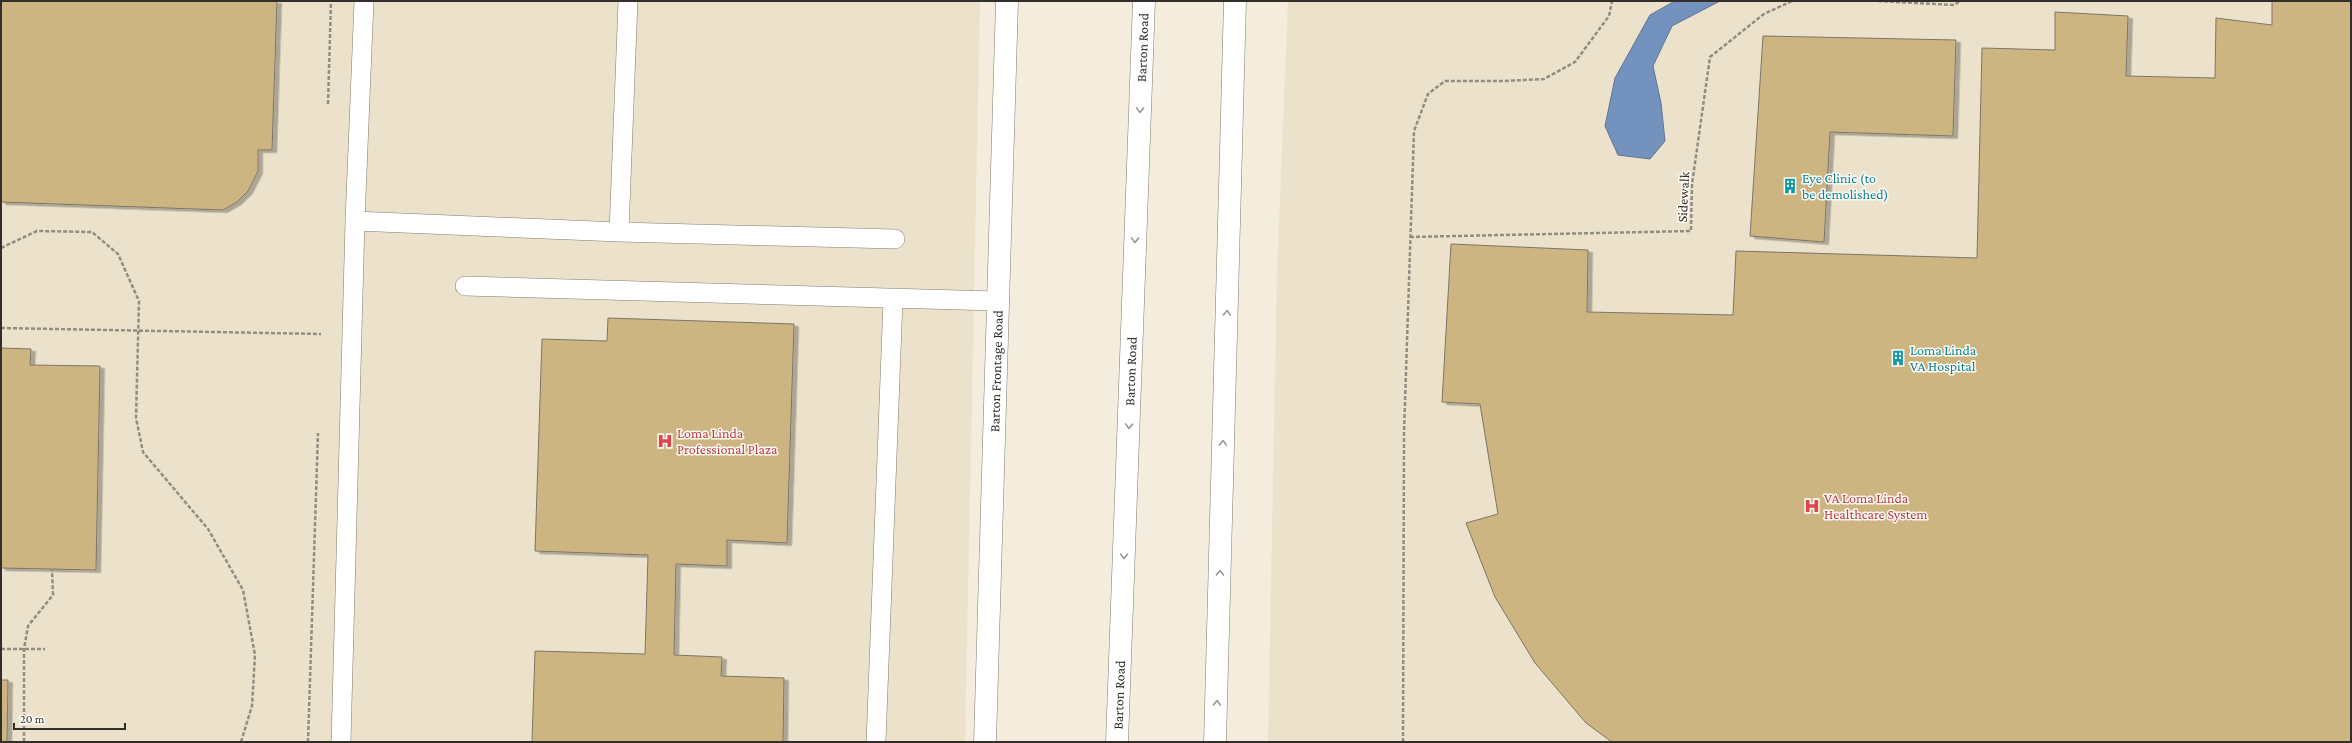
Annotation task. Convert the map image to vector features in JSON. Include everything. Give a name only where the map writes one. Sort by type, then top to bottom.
[{"type":"main road","name":"Barton Frontage Road","points":[[984,742],[996,301],[1007,1]]},
{"type":"main road","name":"Barton Road","points":[[1117,742],[1144,1]]},
{"type":"main road","points":[[1216,742],[1235,1]]},
{"type":"lane","points":[[341,742],[364,1]]},
{"type":"lane","points":[[619,232],[628,1]]},
{"type":"lane","points":[[356,221],[619,232],[895,239]]},
{"type":"lane","points":[[465,286],[893,300],[996,301]]},
{"type":"lane","points":[[876,742],[893,300]]},
{"type":"path","points":[[1403,742],[1404,432],[1414,130],[1428,94],[1445,81],[1544,79],[1575,62],[1609,16],[1612,1]]},
{"type":"path","name":"Sidewalk","points":[[1410,237],[1691,231],[1692,184],[1710,57],[1764,14],[1792,1]]},
{"type":"path","points":[[1878,1],[1954,5],[1960,1]]},
{"type":"path","points":[[1,248],[37,230],[92,232],[118,254],[139,301],[136,418],[143,452],[208,529],[243,590],[255,655],[252,706],[241,742]]},
{"type":"path","points":[[1,328],[321,334]]},
{"type":"path","points":[[24,742],[24,649],[28,626],[53,595],[52,569]]},
{"type":"path","points":[[1,649],[45,649]]},
{"type":"shaded area","points":[[1,1],[980,1],[965,742],[1,742]]},
{"type":"shaded area","name":"VA Loma Linda Healthcare System","points":[[1288,1],[2351,1],[2351,742],[1268,742],[1277,271]]},
{"type":"water","points":[[1675,1],[1720,1],[1672,26],[1653,66],[1661,103],[1665,141],[1650,159],[1618,155],[1605,126],[1615,78],[1650,15]]},
{"type":"building","points":[[1,1],[277,1],[272,150],[258,150],[258,171],[248,191],[237,202],[223,210],[1,202]]},
{"type":"building","name":"VA Loma Linda Healthcare System","points":[[2272,1],[2351,1],[2351,742],[1612,742],[1586,723],[1535,663],[1495,597],[1466,523],[1498,514],[1480,404],[1442,402],[1451,244],[1588,250],[1587,312],[1733,315],[1736,251],[1977,258],[1982,48],[2055,50],[2055,12],[2128,16],[2126,76],[2215,78],[2216,18],[2272,25]]},
{"type":"building","name":"Eye Clinic (to be demolished)","points":[[1763,36],[1956,40],[1953,136],[1830,132],[1824,242],[1750,236]]},
{"type":"building","name":"Loma Linda Professional Plaza","points":[[608,318],[794,324],[787,543],[727,540],[727,566],[676,564],[674,655],[722,657],[721,676],[784,678],[783,742],[532,742],[535,651],[645,654],[648,555],[535,551],[542,339],[607,341]]},
{"type":"building","points":[[1,348],[31,349],[30,365],[100,366],[96,570],[1,568]]},
{"type":"building","points":[[1,680],[8,680],[7,742],[1,742]]},
{"type":"place","name":"Eye Clinic (to be demolished)","points":[[1790,186]]},
{"type":"place","name":"Loma Linda VA Hospital","points":[[1898,358]]},
{"type":"place","name":"Loma Linda Professional Plaza","points":[[665,441]]},
{"type":"place","name":"VA Loma Linda Healthcare System","points":[[1812,506]]}]
